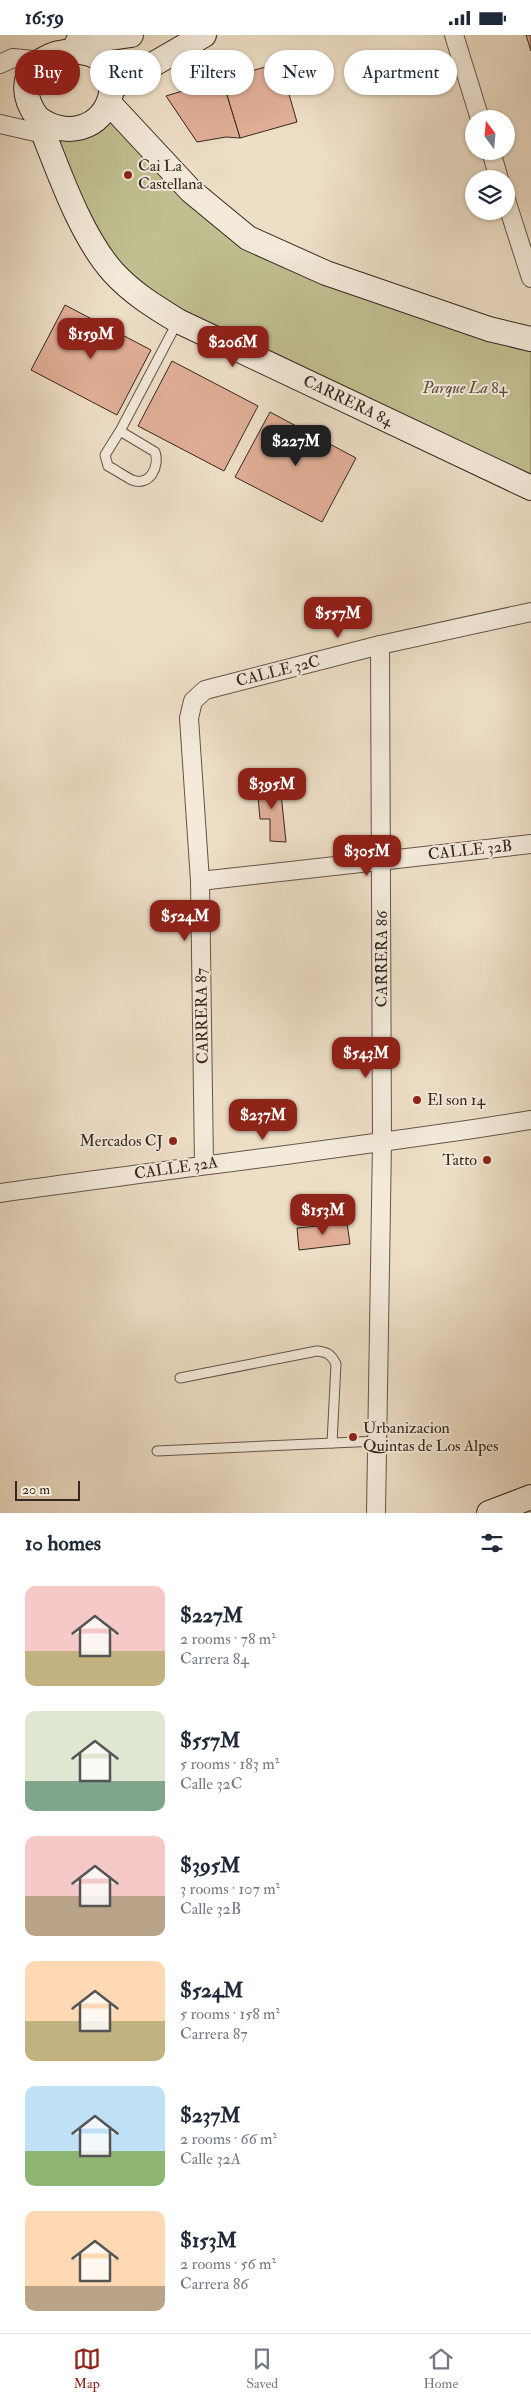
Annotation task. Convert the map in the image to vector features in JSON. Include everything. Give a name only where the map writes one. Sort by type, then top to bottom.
[{"type":"street","points":[[0,64],[66,40],[131,35]]},
{"type":"street","points":[[161,63],[204,35]]},
{"type":"street","points":[[454,35],[477,110]]},
{"type":"street","points":[[66,40],[93,50]]},
{"type":"street","points":[[38,49],[26,71],[24,89],[29,107],[40,126]]},
{"type":"street","points":[[0,123],[77,129],[95,121],[111,95],[191,191],[248,239],[326,273],[489,329],[531,339]]},
{"type":"street","name":"CARRERA 84","points":[[40,126],[98,253],[114,273],[142,299],[178,321],[531,488]]},
{"type":"street","points":[[512,220],[531,278]]},
{"type":"street","name":"CALLE 32C","points":[[189,718],[193,701],[205,690],[380,645],[531,612]]},
{"type":"street","name":"CARRERA 86","points":[[376,1513],[382,1143],[380,645]]},
{"type":"street","name":"CARRERA 87","points":[[189,718],[200,881],[204,1164]]},
{"type":"street","name":"CALLE 32B","points":[[200,881],[382,859],[531,844]]},
{"type":"street","name":"CALLE 32A","points":[[0,1193],[204,1164],[382,1143],[531,1120]]},
{"type":"street","points":[[489,1513],[531,1497]]},
{"type":"lane","points":[[120,431],[155,451],[158,461],[156,470],[147,479],[134,481],[108,466],[105,455],[120,431],[178,321]]},
{"type":"lane","points":[[180,1378],[317,1351],[326,1352],[332,1356],[336,1364],[332,1443]]},
{"type":"lane","points":[[157,1451],[378,1441]]},
{"type":"green space","name":"Parque La 84","points":[[109,103],[248,238],[531,338],[531,488],[121,280],[82,223],[54,128]]},
{"type":"building","points":[[526,35],[531,35],[531,51]]},
{"type":"building","points":[[264,67],[264,95],[289,95],[297,122],[240,138],[227,95],[254,95],[254,70]]},
{"type":"building","points":[[227,95],[240,138],[226,137],[197,142],[166,96]]},
{"type":"building","points":[[65,305],[151,350],[117,415],[31,370]]},
{"type":"building","points":[[172,361],[258,406],[224,471],[138,426]]},
{"type":"building","points":[[270,412],[356,458],[322,522],[235,477]]},
{"type":"building","points":[[280,784],[286,842],[270,841],[270,819],[260,819],[257,786]]},
{"type":"building","points":[[347,1223],[350,1244],[299,1250],[297,1228]]},
{"type":"place","name":"Cai La Castellana","points":[[128,175]]},
{"type":"place","name":"El son 14","points":[[417,1100]]},
{"type":"place","name":"Mercados CJ","points":[[173,1141]]},
{"type":"place","name":"Tatto","points":[[487,1160]]},
{"type":"place","name":"Urbanizacion Quintas de Los Alpes","points":[[353,1437]]}]
